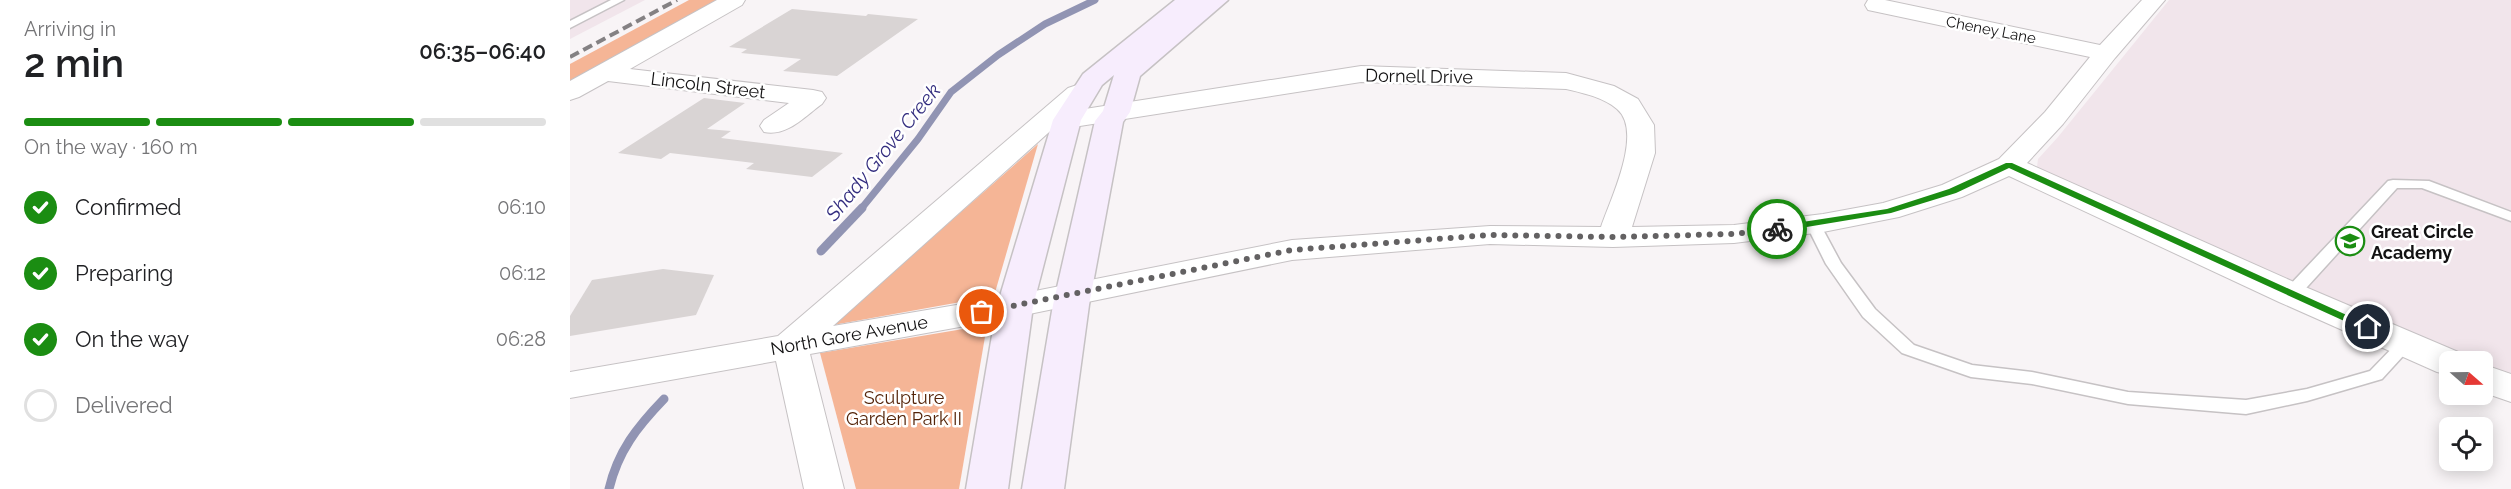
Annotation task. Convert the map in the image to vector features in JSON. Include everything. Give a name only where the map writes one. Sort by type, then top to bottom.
[{"type":"street","points":[[570,92],[734,0]]},
{"type":"street","points":[[824,489],[790,345],[1092,80],[1189,0]]},
{"type":"street","points":[[1043,489],[1074,294],[1109,122],[1116,112],[1128,73],[1216,0]]},
{"type":"street","name":"North Gore Avenue","points":[[570,385],[1016,306],[1292,250],[1490,235],[1613,237],[1734,234],[1814,224],[1888,211],[1952,191],[2009,165],[2054,118],[2106,53],[2154,0]]},
{"type":"street","name":"Cheney Lane","points":[[1876,5],[2106,53]]},
{"type":"street","name":"Lincoln Street","points":[[603,73],[813,98],[774,126]]},
{"type":"street","name":"Dornell Drive","points":[[1067,120],[1361,74],[1566,81],[1605,92],[1629,105],[1640,125],[1641,153],[1613,237]]},
{"type":"street","points":[[987,489],[1016,306],[1067,120],[1092,80]]},
{"type":"street","points":[[2009,165],[2291,294],[2439,358]]},
{"type":"street","points":[[2493,382],[2511,389]]},
{"type":"lane","points":[[570,25],[619,0]]},
{"type":"lane","points":[[2291,294],[2393,184],[2424,184],[2511,218]]},
{"type":"lane","points":[[1814,224],[1834,264],[1869,313],[1908,350],[1971,371],[2032,378],[2128,398],[2246,407],[2307,394],[2376,375],[2406,344]]},
{"type":"shaded area","points":[[570,0],[645,0],[570,39]]},
{"type":"shaded area","name":"Great Circle Academy","points":[[2169,0],[2511,0],[2511,383],[2493,375],[2493,351],[2439,352],[2048,175],[2037,167],[2038,159]]},
{"type":"green space","points":[[689,0],[723,0],[570,85],[570,64]]},
{"type":"green space","points":[[1038,144],[994,296],[833,325]]},
{"type":"green space","name":"Sculpture Garden Park II","points":[[987,325],[959,489],[856,489],[820,353]]},
{"type":"building","points":[[792,9],[918,19],[837,76],[783,71],[801,59],[741,53],[747,49],[729,47]]},
{"type":"building","points":[[704,98],[745,103],[707,129],[731,131],[721,138],[843,153],[812,177],[746,169],[754,163],[670,153],[661,159],[618,153]]},
{"type":"building","points":[[663,269],[714,275],[696,315],[570,336],[570,316],[592,280]]},
{"type":"waterway","name":"Shady Grove Creek","points":[[861,209],[918,139],[951,92],[998,55],[1045,24],[1095,0]]},
{"type":"waterway","name":"Shady Grove Creek","points":[[821,251],[862,208]]},
{"type":"waterway","name":"Shady Grove Creek","points":[[609,489],[623,451],[645,420],[664,399]]},
{"type":"railway","points":[[570,57],[677,0]]},
{"type":"way so far","points":[[982,312],[1292,250],[1490,235],[1613,237],[1734,234],[1777,229]]},
{"type":"place","name":"Great Circle Academy","points":[[2350,241]]},
{"type":"route","points":[[1777,229],[1888,211],[1952,191],[2009,165],[2368,327]]}]
